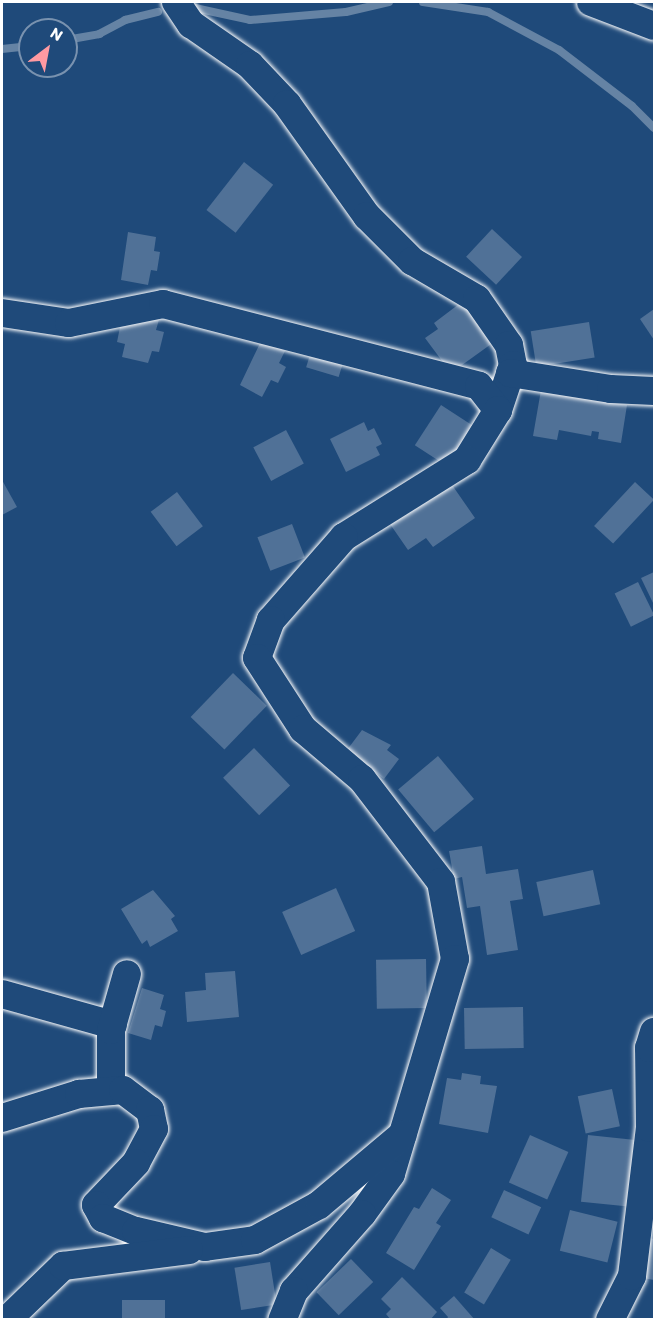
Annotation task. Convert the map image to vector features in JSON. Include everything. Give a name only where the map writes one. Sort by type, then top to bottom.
[{"type":"street","points":[[176,2],[191,24],[250,65],[287,104],[368,216],[412,261],[477,299],[509,345],[513,365],[498,410],[467,460],[344,537],[271,620],[257,658],[303,729],[362,779],[441,882],[455,959],[391,1174],[362,1214],[294,1292],[282,1320]]},
{"type":"street","points":[[591,2],[654,26]]},
{"type":"street","points":[[2,313],[69,323],[163,304],[479,386],[498,410]]},
{"type":"street","points":[[510,373],[611,389],[654,391]]},
{"type":"street","points":[[111,1091],[113,1024],[128,974]]},
{"type":"street","points":[[2,994],[113,1024]]},
{"type":"street","points":[[610,1320],[632,1276],[650,1128],[649,1048],[654,1032]]},
{"type":"street","points":[[2,1118],[79,1094],[123,1090],[150,1110],[154,1129],[136,1162],[96,1205],[103,1218],[136,1231],[206,1247]]},
{"type":"street","points":[[7,1320],[63,1266],[255,1240],[319,1205],[402,1135]]},
{"type":"building","points":[[244,162],[273,185],[236,233],[206,210]]},
{"type":"building","points":[[492,229],[522,257],[496,285],[466,257]]},
{"type":"building","points":[[128,232],[156,237],[154,251],[160,252],[157,271],[151,270],[148,285],[121,280]]},
{"type":"building","points":[[463,301],[494,342],[451,373],[425,338],[438,329],[434,323]]},
{"type":"building","points":[[654,309],[654,340],[640,319]]},
{"type":"building","points":[[160,316],[156,330],[164,332],[159,352],[152,351],[148,363],[122,357],[125,344],[117,342],[121,322]]},
{"type":"building","points":[[589,322],[595,358],[536,367],[531,331]]},
{"type":"building","points":[[262,339],[285,351],[279,363],[286,367],[278,383],[271,380],[262,397],[240,385]]},
{"type":"building","points":[[312,348],[345,358],[339,377],[306,367]]},
{"type":"building","points":[[541,390],[627,405],[621,443],[598,439],[599,432],[592,431],[591,436],[559,430],[557,440],[533,436]]},
{"type":"building","points":[[441,405],[479,430],[453,470],[415,445]]},
{"type":"building","points":[[364,422],[368,431],[374,428],[382,444],[376,447],[380,455],[346,472],[330,439]]},
{"type":"building","points":[[286,430],[304,464],[271,481],[253,447]]},
{"type":"building","points":[[2,480],[17,507],[2,515]]},
{"type":"building","points":[[450,482],[475,518],[433,547],[426,538],[408,550],[390,524]]},
{"type":"building","points":[[635,482],[654,500],[613,544],[594,526]]},
{"type":"building","points":[[177,492],[203,526],[177,546],[151,512]]},
{"type":"building","points":[[292,524],[305,558],[270,571],[257,537]]},
{"type":"building","points":[[654,572],[654,605],[641,578]]},
{"type":"building","points":[[638,582],[654,615],[631,627],[615,593]]},
{"type":"building","points":[[233,673],[267,706],[224,750],[191,717]]},
{"type":"building","points":[[362,730],[391,745],[387,750],[399,759],[384,779],[347,750]]},
{"type":"building","points":[[254,748],[290,785],[259,815],[223,778]]},
{"type":"building","points":[[438,756],[474,799],[434,832],[398,789]]},
{"type":"building","points":[[482,846],[486,874],[518,869],[523,899],[510,901],[518,950],[487,955],[480,906],[467,908],[462,877],[454,879],[449,851]]},
{"type":"building","points":[[593,870],[600,904],[544,916],[536,882]]},
{"type":"building","points":[[336,888],[355,931],[301,955],[282,912]]},
{"type":"building","points":[[153,890],[175,916],[171,919],[178,931],[150,947],[147,940],[142,944],[121,909]]},
{"type":"building","points":[[426,959],[427,1008],[377,1009],[376,960]]},
{"type":"building","points":[[235,971],[239,1017],[187,1022],[185,992],[206,990],[205,973]]},
{"type":"building","points":[[142,988],[164,995],[160,1009],[166,1011],[162,1027],[155,1025],[151,1040],[128,1033]]},
{"type":"building","points":[[523,1007],[524,1048],[465,1049],[464,1008]]},
{"type":"building","points":[[462,1073],[481,1076],[480,1084],[497,1086],[488,1133],[439,1124],[447,1078],[461,1080]]},
{"type":"building","points":[[612,1089],[620,1126],[586,1133],[578,1096]]},
{"type":"building","points":[[530,1135],[568,1152],[547,1200],[509,1183]]},
{"type":"building","points":[[588,1135],[638,1140],[631,1207],[581,1202]]},
{"type":"building","points":[[432,1188],[451,1200],[436,1223],[441,1226],[414,1270],[386,1253],[414,1207],[419,1209]]},
{"type":"building","points":[[504,1190],[541,1207],[528,1235],[491,1217]]},
{"type":"building","points":[[570,1210],[618,1222],[607,1263],[560,1251]]},
{"type":"building","points":[[644,1237],[654,1239],[654,1280],[637,1277]]},
{"type":"building","points":[[491,1248],[511,1260],[484,1304],[464,1293]]},
{"type":"building","points":[[351,1259],[373,1282],[339,1315],[316,1292]]},
{"type":"building","points":[[270,1262],[277,1304],[241,1310],[234,1268]]},
{"type":"building","points":[[402,1277],[437,1312],[430,1320],[391,1320],[386,1314],[391,1309],[381,1299]]},
{"type":"building","points":[[454,1296],[475,1320],[446,1320],[448,1317],[440,1308]]},
{"type":"building","points":[[122,1300],[165,1300],[165,1320],[122,1320]]},
{"type":"waterway","points":[[195,8],[250,20],[346,12],[389,2]]},
{"type":"waterway","points":[[423,2],[488,12],[559,50],[632,106],[654,128]]},
{"type":"waterway","points":[[78,38],[99,34],[125,20],[158,12]]},
{"type":"waterway","points":[[2,49],[18,47]]}]
